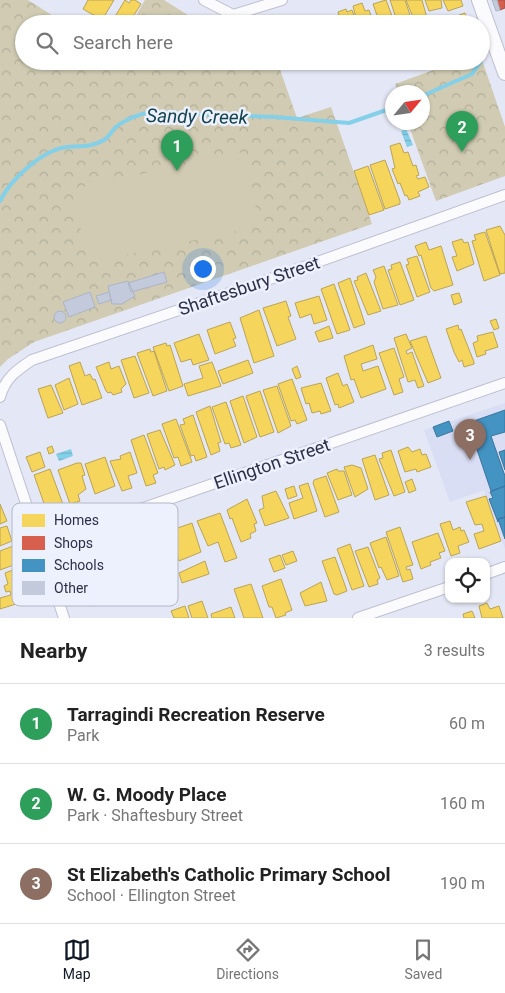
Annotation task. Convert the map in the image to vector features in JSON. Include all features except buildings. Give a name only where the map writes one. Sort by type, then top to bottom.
[{"type":"street","points":[[204,0],[225,12],[237,15],[282,0]]},
{"type":"street","points":[[480,0],[485,15]]},
{"type":"street","points":[[490,29],[505,73]]},
{"type":"street","name":"Shaftesbury Street","points":[[1,393],[12,373],[32,360],[270,279],[505,195]]},
{"type":"street","name":"Ellington Street","points":[[158,503],[505,383]]},
{"type":"street","points":[[0,425],[26,503]]},
{"type":"street","points":[[490,573],[505,567]]},
{"type":"street","points":[[358,618],[445,588]]},
{"type":"street","points":[[60,606],[64,618]]},
{"type":"shaded area","points":[[505,403],[505,549],[484,490],[450,502],[424,430]]},
{"type":"green space","points":[[0,0],[28,0],[52,15],[15,15],[15,70],[280,70],[297,118],[331,107],[372,224],[34,342],[8,359],[0,367]]},
{"type":"green space","points":[[145,0],[164,0],[188,15],[136,15]]},
{"type":"green space","points":[[433,70],[485,70],[505,127],[505,176],[436,201],[411,130],[430,130],[430,85],[395,85]]},
{"type":"green space","points":[[243,152],[260,226],[88,263],[72,189]]},
{"type":"water","points":[[406,130],[413,145],[407,147],[401,131]]},
{"type":"water","points":[[71,449],[73,456],[59,461],[56,454]]},
{"type":"waterway","name":"Sandy Creek","points":[[430,92],[472,74],[475,70]]},
{"type":"waterway","name":"Sandy Creek","points":[[0,201],[19,175],[38,160],[57,149],[91,145],[100,142],[106,139],[121,123],[143,114],[152,112],[275,117],[349,123],[385,110]]},
{"type":"place","name":"W. G. Moody Place","points":[[462,152]]},
{"type":"place","name":"Tarragindi Recreation Reserve","points":[[177,171]]},
{"type":"place","name":"St Elizabeth's Catholic Primary School","points":[[470,460]]}]
